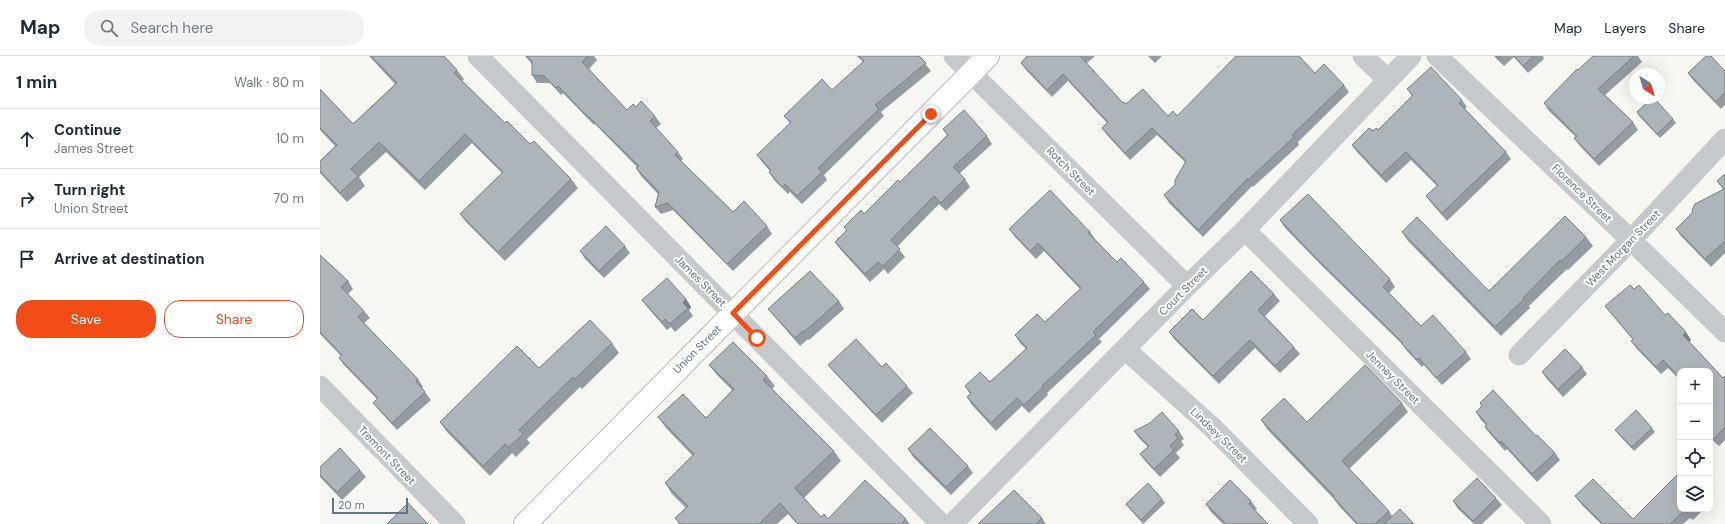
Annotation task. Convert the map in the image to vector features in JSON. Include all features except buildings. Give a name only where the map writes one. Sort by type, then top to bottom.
[{"type":"main road","name":"Union Street","points":[[525,524],[988,56]]},
{"type":"street","name":"James Street","points":[[478,56],[941,524]]},
{"type":"street","name":"Rotch Street","points":[[954,56],[1188,286]]},
{"type":"street","points":[[1363,56],[1388,80]]},
{"type":"street","name":"Court Street","points":[[952,524],[1188,286],[1246,230],[1411,56]]},
{"type":"street","name":"Florence Street","points":[[1437,56],[1631,240],[1725,332]]},
{"type":"street","name":"West Morgan Street","points":[[1519,354],[1631,240],[1725,139]]},
{"type":"street","name":"Jenney Street","points":[[1246,230],[1541,524]]},
{"type":"street","name":"Lindsey Street","points":[[1126,350],[1212,427],[1308,524]]},
{"type":"street","name":"Tremont Street","points":[[320,386],[455,524]]},
{"type":"route","points":[[757,338],[733,313],[931,114]]}]
